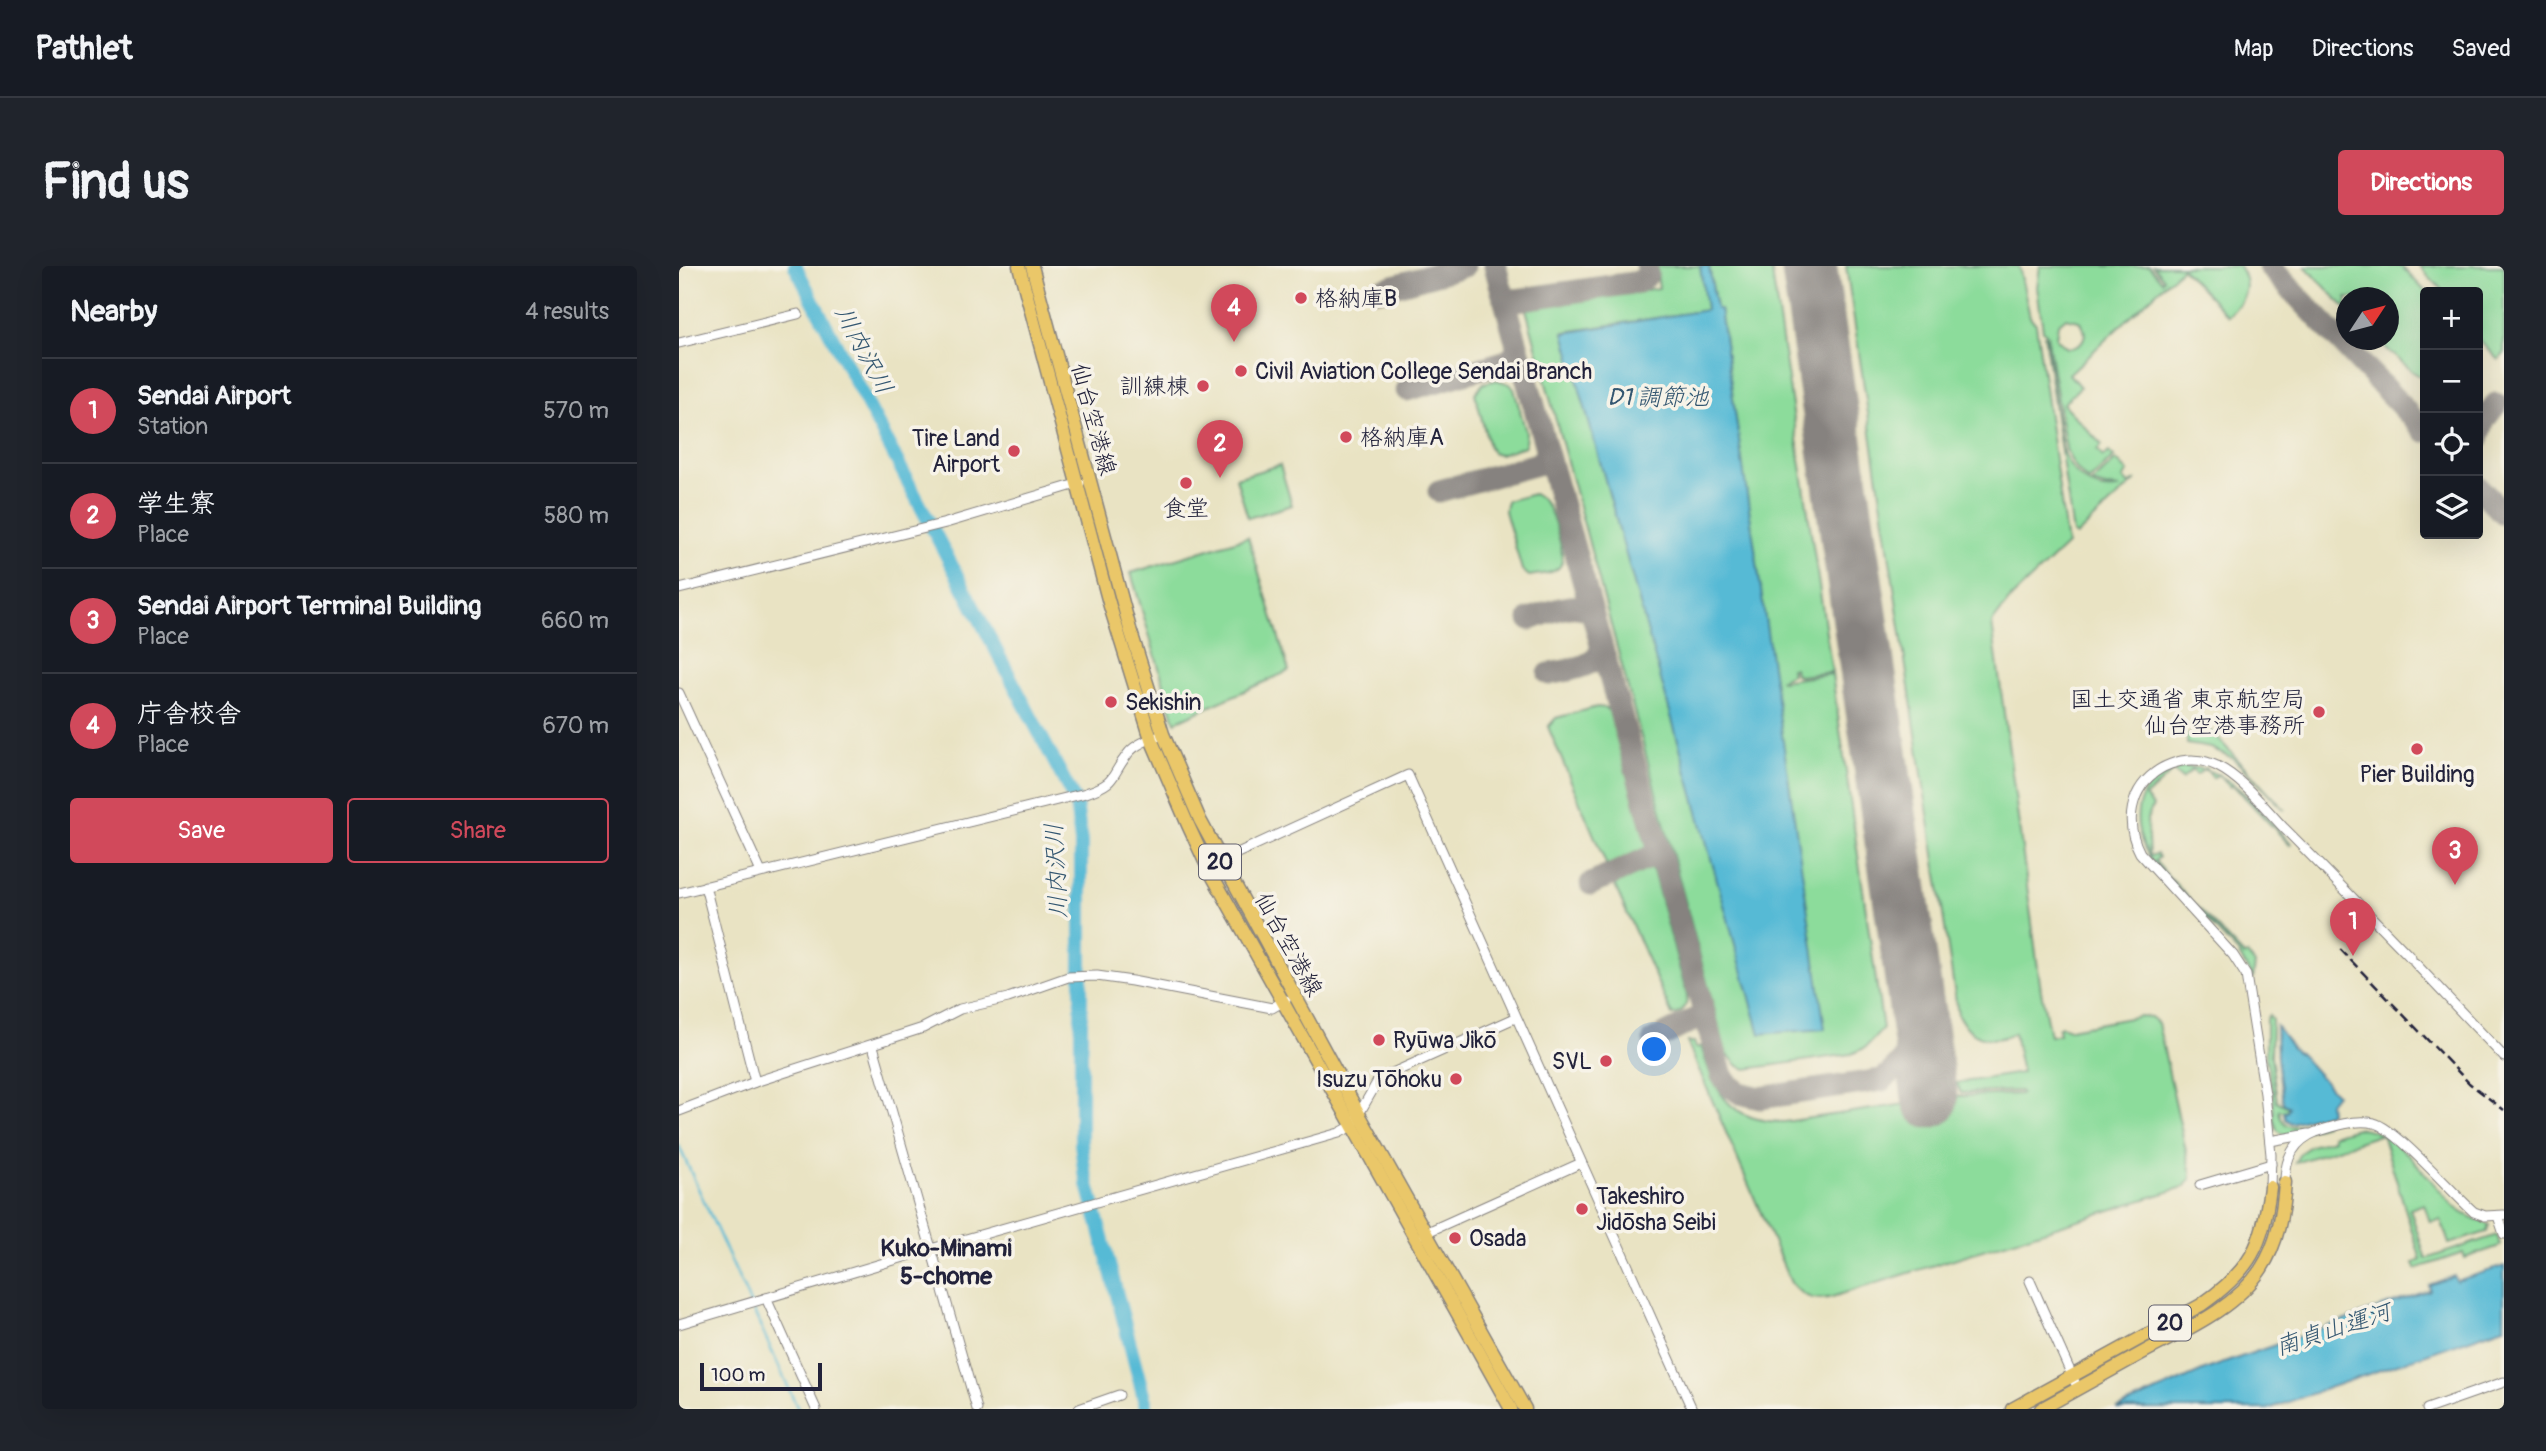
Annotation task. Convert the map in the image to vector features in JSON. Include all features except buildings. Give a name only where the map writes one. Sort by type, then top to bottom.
[{"type":"main road","name":"仙台空港線","points":[[1019,266],[1130,629],[1157,736],[1208,867],[1289,999]]},
{"type":"main road","name":"仙台空港線","points":[[1032,266],[1083,482]]},
{"type":"main road","name":"仙台空港線","points":[[1157,736],[1289,999],[1421,1235],[1525,1409]]},
{"type":"main road","name":"20","points":[[2041,1409],[2074,1383],[2240,1284],[2261,1268],[2276,1236],[2283,1211],[2285,1182]]},
{"type":"main road","name":"20","points":[[2240,1284],[2262,1230],[2270,1186]]},
{"type":"main road","name":"仙台空港線","points":[[1421,1235],[1511,1409]]},
{"type":"main road","name":"20","points":[[2012,1409],[2074,1383]]},
{"type":"street","points":[[679,343],[798,314]]},
{"type":"street","points":[[679,589],[946,523],[1083,482]]},
{"type":"street","points":[[679,693],[761,872]]},
{"type":"street","points":[[679,893],[1086,793],[1109,782],[1117,774],[1127,754],[1157,736]]},
{"type":"street","points":[[2270,1186],[2270,1141],[2259,1043],[2246,975],[2233,955],[2154,871],[2135,844],[2130,821],[2132,808],[2143,784],[2158,770],[2179,762],[2205,762],[2232,776],[2504,1057]]},
{"type":"street","points":[[1220,861],[1408,775],[1692,1409]]},
{"type":"street","points":[[705,886],[754,1082]]},
{"type":"street","points":[[679,1111],[754,1082],[923,1028],[960,1009],[1008,998],[1068,977],[1094,976],[1132,981],[1272,1008],[1289,999]]},
{"type":"street","points":[[679,1324],[1339,1133],[1356,1120],[1379,1079],[1515,1018]]},
{"type":"street","points":[[873,1046],[977,1409]]},
{"type":"street","points":[[2270,1141],[2353,1122],[2374,1123],[2395,1134],[2474,1212],[2485,1216],[2501,1215],[2504,1234]]},
{"type":"street","points":[[2285,1182],[2289,1153],[2314,1133]]},
{"type":"street","points":[[1421,1235],[1581,1163]]},
{"type":"street","points":[[2200,1185],[2271,1164]]},
{"type":"street","points":[[2262,1230],[2276,1236]]},
{"type":"street","points":[[2030,1282],[2074,1383]]},
{"type":"street","points":[[763,1299],[816,1409]]},
{"type":"street","points":[[2427,1409],[2504,1382]]},
{"type":"street","points":[[1079,1409],[1119,1395]]},
{"type":"green space","points":[[1656,266],[1700,266],[1707,310],[1564,332],[1824,1029],[1720,309],[1716,309],[1709,266],[1771,266],[1832,672],[1799,676],[1795,674],[1794,668],[1791,668],[1792,674],[1780,680],[1832,674],[1883,1029],[1865,1048],[1851,1054],[1746,1069],[1738,1066],[1726,1053],[1526,309],[1659,288]]},
{"type":"green space","points":[[1846,266],[2019,266],[2030,317],[2036,324],[2067,545],[2012,597],[1992,623],[2041,991],[2050,1036],[2059,1034],[2058,1028],[2061,1026],[2070,1029],[2140,1016],[2151,1017],[2158,1023],[2191,1179],[2184,1187],[1820,1299],[1805,1295],[1791,1283],[1687,1042],[1694,1042],[1696,1048],[1701,1046],[1712,1077],[1727,1101],[1750,1117],[1765,1121],[1784,1122],[1960,1096],[2021,1094],[2020,1091],[1961,1093],[1956,1083],[2022,1073],[2014,1033],[1990,1039],[1982,1037],[1969,1029],[1958,1015]]},
{"type":"green space","points":[[2040,266],[2149,266],[2162,281],[2164,279],[2153,266],[2239,266],[2246,287],[2242,299],[2228,316],[2182,268],[2069,374],[2080,387],[2063,404],[2102,445],[2097,450],[2103,457],[2109,452],[2114,457],[2089,481],[2075,467],[2066,449],[2037,287]],"holes":[[[2065,318],[2079,321],[2085,335],[2081,343],[2067,348],[2056,338],[2058,324]]]},
{"type":"green space","points":[[2305,266],[2401,266],[2421,287],[2420,376],[2388,350],[2399,350],[2399,287],[2336,287],[2336,299]]},
{"type":"green space","points":[[2419,266],[2504,266],[2504,354],[2498,360],[2483,344],[2483,287],[2439,287]]},
{"type":"green space","points":[[2044,334],[2063,452],[2072,468],[2093,486],[2101,489],[2120,488],[2092,483],[2116,460],[2128,472],[2123,478],[2129,485],[2136,480],[2076,536],[2073,534]]},
{"type":"green space","points":[[1497,380],[1510,384],[1514,389],[1526,432],[1525,446],[1500,454],[1493,453],[1489,447],[1475,393],[1484,383]]},
{"type":"green space","points":[[1280,465],[1292,505],[1248,518],[1236,478]]},
{"type":"green space","points":[[1533,494],[1544,501],[1549,509],[1558,535],[1562,561],[1554,571],[1529,576],[1522,570],[1505,511],[1507,501]]},
{"type":"green space","points":[[1248,537],[1289,671],[1175,722],[1131,573]]},
{"type":"green space","points":[[1597,707],[1611,712],[1647,846],[1647,852],[1643,856],[1609,871],[1548,727],[1556,718]]},
{"type":"green space","points":[[2197,729],[2211,731],[2285,810],[2233,758],[2211,748],[2187,744],[2187,736]]},
{"type":"green space","points":[[2184,767],[2203,770],[2197,775],[2192,770],[2182,779],[2173,771],[2145,797],[2153,806],[2147,819],[2149,856],[2139,833],[2137,818],[2139,804],[2145,792],[2154,781],[2167,773]]},
{"type":"green space","points":[[2220,777],[2231,783],[2244,793],[2291,844],[2233,785],[2230,787]]},
{"type":"green space","points":[[2157,854],[2159,857],[2155,861],[2167,875],[2244,956],[2247,954],[2255,964],[2253,979],[2238,953],[2149,856]]},
{"type":"green space","points":[[1643,868],[1653,871],[1687,996],[1684,1009],[1672,1015],[1614,884]]},
{"type":"green space","points":[[2269,1015],[2272,1019],[2271,1056],[2277,1101],[2288,1107],[2286,1112],[2279,1110],[2281,1118],[2290,1126],[2302,1126],[2323,1119],[2325,1125],[2285,1136],[2277,1130],[2266,1059],[2266,1019]]},
{"type":"green space","points":[[2357,1128],[2381,1134],[2295,1163],[2301,1153],[2310,1146],[2333,1139],[2332,1135]]},
{"type":"green space","points":[[2382,1135],[2399,1146],[2456,1208],[2489,1225],[2487,1232],[2449,1244],[2441,1220],[2430,1222],[2424,1204],[2410,1209],[2426,1259],[2497,1235],[2500,1246],[2465,1258],[2463,1253],[2416,1269],[2414,1263],[2421,1260]]},
{"type":"water","name":"D1 調節池","points":[[1700,266],[1709,266],[1716,309],[1720,309],[1825,1029],[1760,1034],[1564,333],[1706,310]]},
{"type":"water","points":[[2276,1026],[2293,1049],[2336,1094],[2329,1103],[2330,1113],[2291,1123],[2285,1119],[2284,1112],[2287,1112],[2289,1107],[2283,1103]]},
{"type":"water","name":"南貞山運河","points":[[2504,1266],[2504,1327],[2268,1409],[2117,1409],[2207,1369],[2430,1290],[2429,1285],[2454,1276],[2456,1281]]},
{"type":"waterway","name":"川内沢川","points":[[795,266],[1076,803],[1081,842],[1081,1143],[1084,1169],[1147,1409]]},
{"type":"waterway","points":[[679,1146],[798,1409]]},
{"type":"taxiway","points":[[1379,290],[1464,266]]},
{"type":"taxiway","points":[[1495,266],[1722,1076],[1740,1093],[1760,1098],[1882,1080],[1907,1055],[1916,1039],[1919,1021]]},
{"type":"taxiway","points":[[1503,294],[1508,299],[1516,300],[1639,282],[1647,275],[1647,266]]},
{"type":"taxiway","points":[[2269,266],[2420,426]]},
{"type":"taxiway","points":[[1407,390],[1507,361],[1515,354],[1517,346]]},
{"type":"taxiway","points":[[2483,423],[2496,404]]},
{"type":"taxiway","points":[[1439,491],[1537,464],[1545,458],[1546,449]]},
{"type":"taxiway","points":[[2483,492],[2504,514]]},
{"type":"taxiway","points":[[1530,619],[1571,607],[1586,609],[1592,614]]},
{"type":"taxiway","points":[[1549,674],[1588,664],[1599,655],[1601,648]]},
{"type":"taxiway","points":[[1591,884],[1659,853]]},
{"type":"taxiway","points":[[1654,1040],[1704,1015]]},
{"type":"runway","points":[[1809,266],[1930,1100]]},
{"type":"railway","points":[[2340,949],[2469,1083],[2504,1110]]},
{"type":"place","name":"格納庫B","points":[[1301,298]]},
{"type":"place","name":"庁舎校舎","points":[[1234,342]]},
{"type":"place","name":"Civil Aviation College Sendai Branch","points":[[1241,371]]},
{"type":"place","name":"訓練棟","points":[[1203,386]]},
{"type":"place","name":"格納庫A","points":[[1346,437]]},
{"type":"place","name":"Tire Land Airport","points":[[1014,451]]},
{"type":"place","name":"学生寮","points":[[1220,478]]},
{"type":"place","name":"食堂","points":[[1186,483]]},
{"type":"place","name":"Sekishin","points":[[1111,702]]},
{"type":"place","name":"国土交通省 東京航空局 仙台空港事務所","points":[[2319,712]]},
{"type":"place","name":"Pier Building","points":[[2417,749]]},
{"type":"place","name":"Sendai Airport Terminal Building","points":[[2455,885]]},
{"type":"place","name":"Sendai Airport","points":[[2353,956]]},
{"type":"place","name":"Ryūwa Jikō","points":[[1379,1040]]},
{"type":"place","name":"SVL","points":[[1606,1061]]},
{"type":"place","name":"Isuzu Tōhoku","points":[[1456,1079]]},
{"type":"place","name":"Takeshiro Jidōsha Seibi","points":[[1582,1209]]},
{"type":"place","name":"Osada","points":[[1455,1238]]},
{"type":"district","name":"Kuko-Minami 5-chome","points":[[946,1262]]}]
